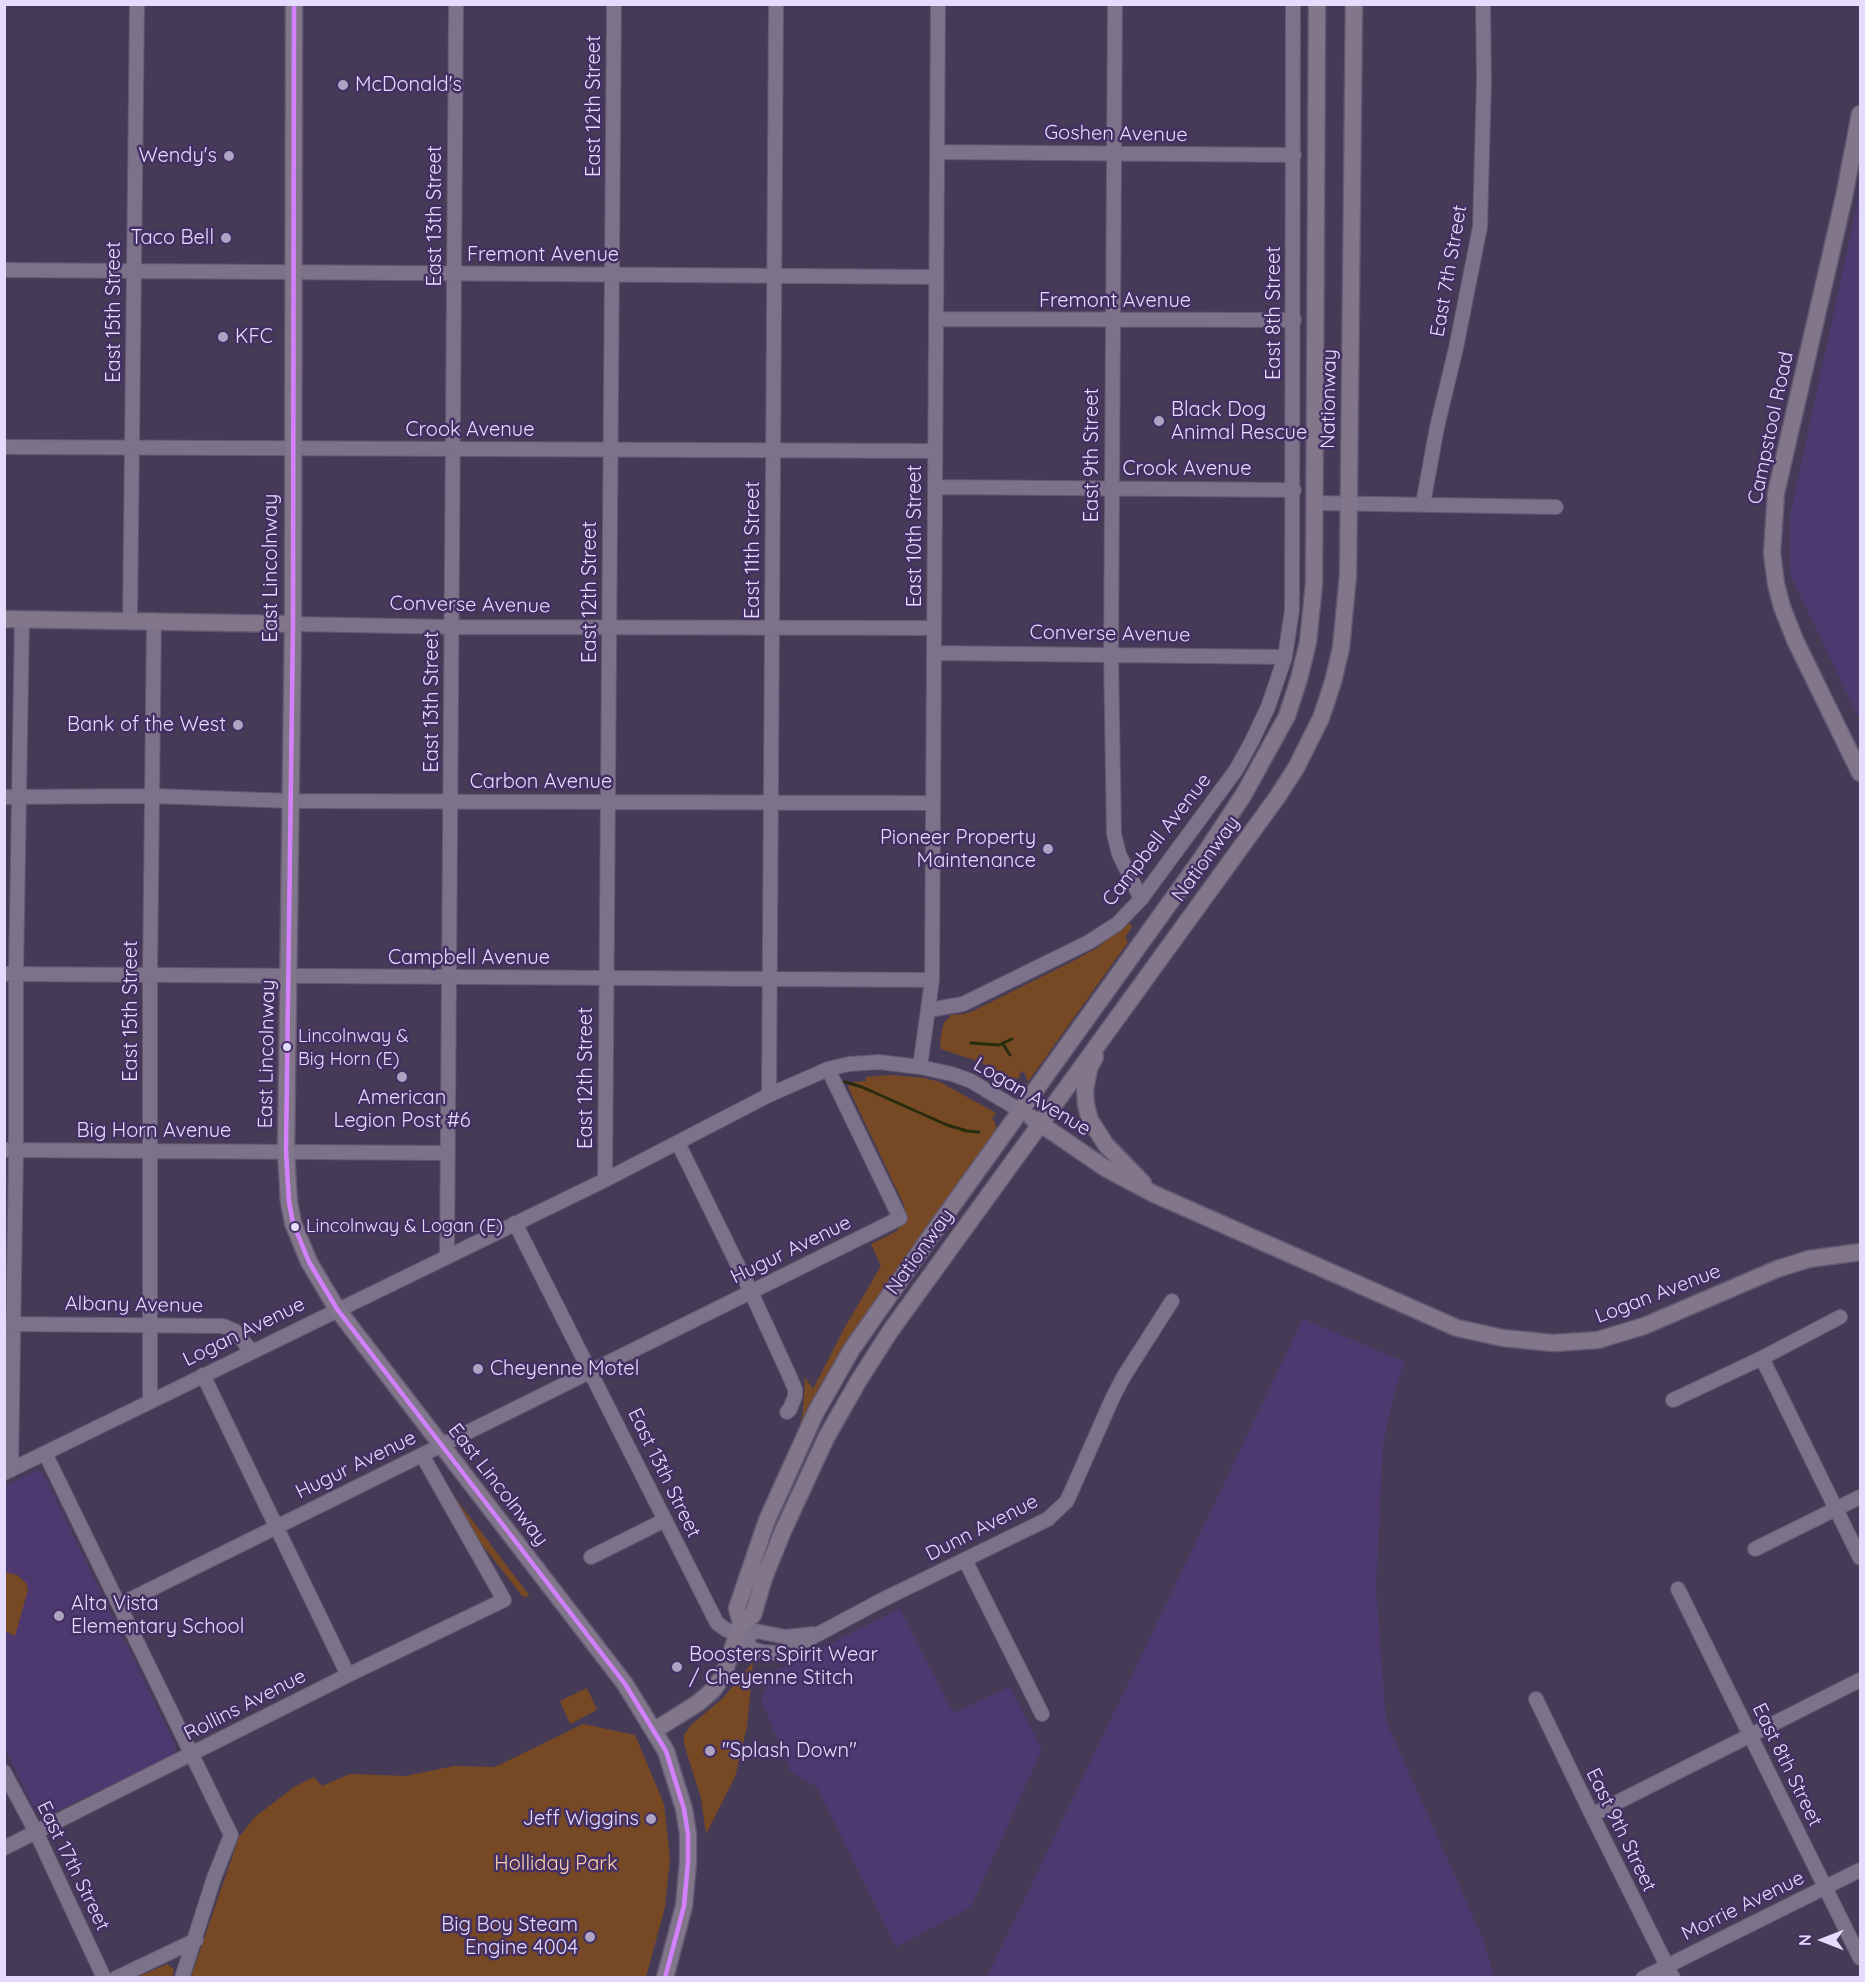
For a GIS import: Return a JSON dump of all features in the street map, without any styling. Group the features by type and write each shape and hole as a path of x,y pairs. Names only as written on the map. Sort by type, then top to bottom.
{"main road":[{"name":"East Lincolnway","path":"294,4 292,801 286,1151 288,1193 293,1223 309,1262 337,1309 625,1684 666,1751 678,1785 688,1834 684,1906 665,1977"},
{"name":"Nationway","path":"741,1632 737,1608 761,1537 789,1468 825,1395 866,1328 1202,858 1244,794 1279,731 1299,679 1308,642 1314,584 1317,4"},
{"name":"Nationway","path":"655,1731 698,1703 713,1690 726,1668 741,1632 753,1615 772,1557 797,1500 827,1436 850,1395 913,1298 1278,796 1296,768 1321,718 1334,682 1341,648 1348,575 1354,4"},
{"name":"Campstool Road","path":"1860,114 1844,198 1776,493 1772,553 1782,608 1795,640 1860,773"},
{"name":"Converse Avenue","path":"4,619 293,624"},
{"path":"1113,1022 1089,1069 1085,1090 1088,1112 1097,1133 1106,1145 1154,1194"},
{"name":"Logan Avenue","path":"1021,1111 1105,1168 1154,1194 1301,1261 1457,1328 1503,1338 1553,1343 1598,1340 1644,1326 1777,1269 1809,1259 1860,1252"}],"street":[{"name":"East 15th Street","path":"130,620 137,4"},
{"name":"East 13th Street","path":"447,1256 456,4"},
{"name":"East 12th Street","path":"605,1179 615,4"},
{"name":"East 11th Street","path":"769,1095 776,4"},
{"name":"East 10th Street","path":"920,1066 932,980 938,4"},
{"name":"East 9th Street","path":"1114,4 1111,654 1114,834 1119,854 1141,899"},
{"name":"East 8th Street","path":"1285,657 1292,610 1294,490 1293,4"},
{"name":"East 7th Street","path":"1423,504 1437,427 1456,348 1480,227 1484,80 1483,4"},
{"name":"Goshen Avenue","path":"937,152 1294,155"},
{"name":"Fremont Avenue","path":"4,270 936,277"},
{"name":"Fremont Avenue","path":"936,320 1294,320"},
{"name":"Crook Avenue","path":"4,447 935,451"},
{"name":"Crook Avenue","path":"935,487 1294,490"},
{"path":"1316,503 1556,507"},
{"path":"8,1471 10,974 19,797 22,619"},
{"name":"East 15th Street","path":"150,1402 150,975 154,620"},
{"name":"Converse Avenue","path":"293,624 452,627 934,628"},
{"name":"Converse Avenue","path":"934,653 1285,657"},
{"name":"Campbell Avenue","path":"928,1010 963,1004 1089,942 1117,924 1141,899 1236,770 1268,707 1285,657"},
{"name":"Carbon Avenue","path":"4,797 153,796 292,801 933,803"},
{"name":"Campbell Avenue","path":"10,974 932,980"},
{"name":"Logan Avenue","path":"8,1471 678,1143 769,1095 828,1069 849,1064 879,1062 920,1066 971,1081 1021,1111"},
{"name":"Hugur Avenue","path":"119,1605 900,1218 828,1069"},
{"path":"678,1143 751,1292 795,1389 795,1396 787,1412"},
{"name":"Big Horn Avenue","path":"10,1150 448,1153"},
{"name":"East 13th Street","path":"516,1223 714,1617 725,1629 741,1632"},
{"name":"Dunn Avenue","path":"741,1632 756,1631 786,1637 820,1633 1043,1523 1067,1501 1124,1376 1172,1301"},
{"path":"1673,1400 1762,1358 1840,1317"},
{"name":"Albany Avenue","path":"9,1324 224,1326 235,1331 252,1352"},
{"path":"1762,1358 1860,1558"},
{"path":"203,1375 348,1675"},
{"path":"45,1453 231,1835 214,1878 196,1940 182,1977"},
{"name":"Rollins Avenue","path":"4,1848 348,1675 504,1600 422,1455"},
{"path":"1755,1550 1860,1497"},
{"path":"591,1557 665,1520"},
{"path":"965,1560 1042,1714"},
{"name":"East 8th Street","path":"1678,1589 1860,1958"},
{"path":"1592,1815 1860,1680"},
{"name":"East 9th Street","path":"1536,1699 1670,1972"},
{"name":"East 17th Street","path":"4,1772 36,1832 105,1977"},
{"name":"Morrie Avenue","path":"1643,1977 1670,1972 1860,1870"},
{"path":"116,1977 196,1940"}],"shaded area":[{"path":"1860,191 1860,721 1790,574 1790,516"},
{"path":"1303,1319 1405,1362 1395,1389 1383,1445 1376,1588 1386,1721 1483,1939 1494,1977 987,1977"},
{"name":"Alta Vista Elementary School","path":"35,1471 44,1476 176,1746 173,1754 47,1816 36,1812 5,1748 5,1486"},
{"path":"900,1609 953,1713 1010,1687 1042,1749 971,1907 896,1947 817,1787 791,1772 761,1699 772,1673"}],"green space":[{"path":"1128,921 1132,927 1125,937 1128,942 1028,1082 1024,1071 1020,1073 1019,1078 1014,1079 980,1062 941,1049 940,1041 944,1022 950,1015 971,1012 1075,960 1097,948"},
{"path":"891,1075 940,1082 996,1113 992,1119 1000,1130 837,1360 802,1426 800,1424 805,1377 813,1389 845,1327 881,1266 871,1244 897,1231 905,1217 904,1205 848,1087 853,1082 866,1081 866,1077"},
{"path":"450,1491 529,1596 523,1597 469,1528"},
{"path":"4,1572 17,1575 26,1583 28,1590 15,1636 5,1631"},
{"path":"753,1662 747,1727 735,1777 706,1834 701,1798 684,1744 684,1735 691,1725 723,1698"},
{"path":"587,1688 597,1710 570,1724 560,1701"},
{"name":"Holliday Park","path":"583,1724 635,1735 664,1804 670,1858 665,1907 646,1977 191,1977 239,1837 255,1817 294,1787 314,1777 322,1786 350,1774 406,1776 454,1766 495,1767"},
{"path":"167,1964 174,1969 172,1977 138,1977"}],"waterway":[{"path":"971,1043 999,1045 1012,1039"},
{"path":"1003,1044 1010,1055"},
{"path":"840,1083 846,1082 862,1087 947,1125 979,1132"}],"transit line":[{"path":"294,4 293,624 286,1151 289,1202 293,1223 309,1262 337,1309 625,1684 666,1751 684,1809 688,1834 688,1862 684,1906 665,1978"}],"place":[{"name":"McDonald's","path":"343,85"},
{"name":"Wendy's","path":"229,156"},
{"name":"Taco Bell","path":"226,238"},
{"name":"KFC","path":"223,337"},
{"name":"Black Dog Animal Rescue","path":"1159,421"},
{"name":"Bank of the West","path":"238,725"},
{"name":"Pioneer Property Maintenance","path":"1048,849"},
{"name":"Lincolnway & Big Horn (E)","path":"287,1047"},
{"name":"American Legion Post #6","path":"402,1077"},
{"name":"Lincolnway & Logan (E)","path":"295,1227"},
{"name":"Cheyenne Motel","path":"478,1369"},
{"name":"Alta Vista Elementary School","path":"59,1616"},
{"name":"Boosters Spirit Wear / Cheyenne Stitch","path":"677,1667"},
{"name":"\"Splash Down\"","path":"710,1751"},
{"name":"Jeff Wiggins","path":"651,1819"},
{"name":"Big Boy Steam Engine 4004","path":"590,1937"}]}
